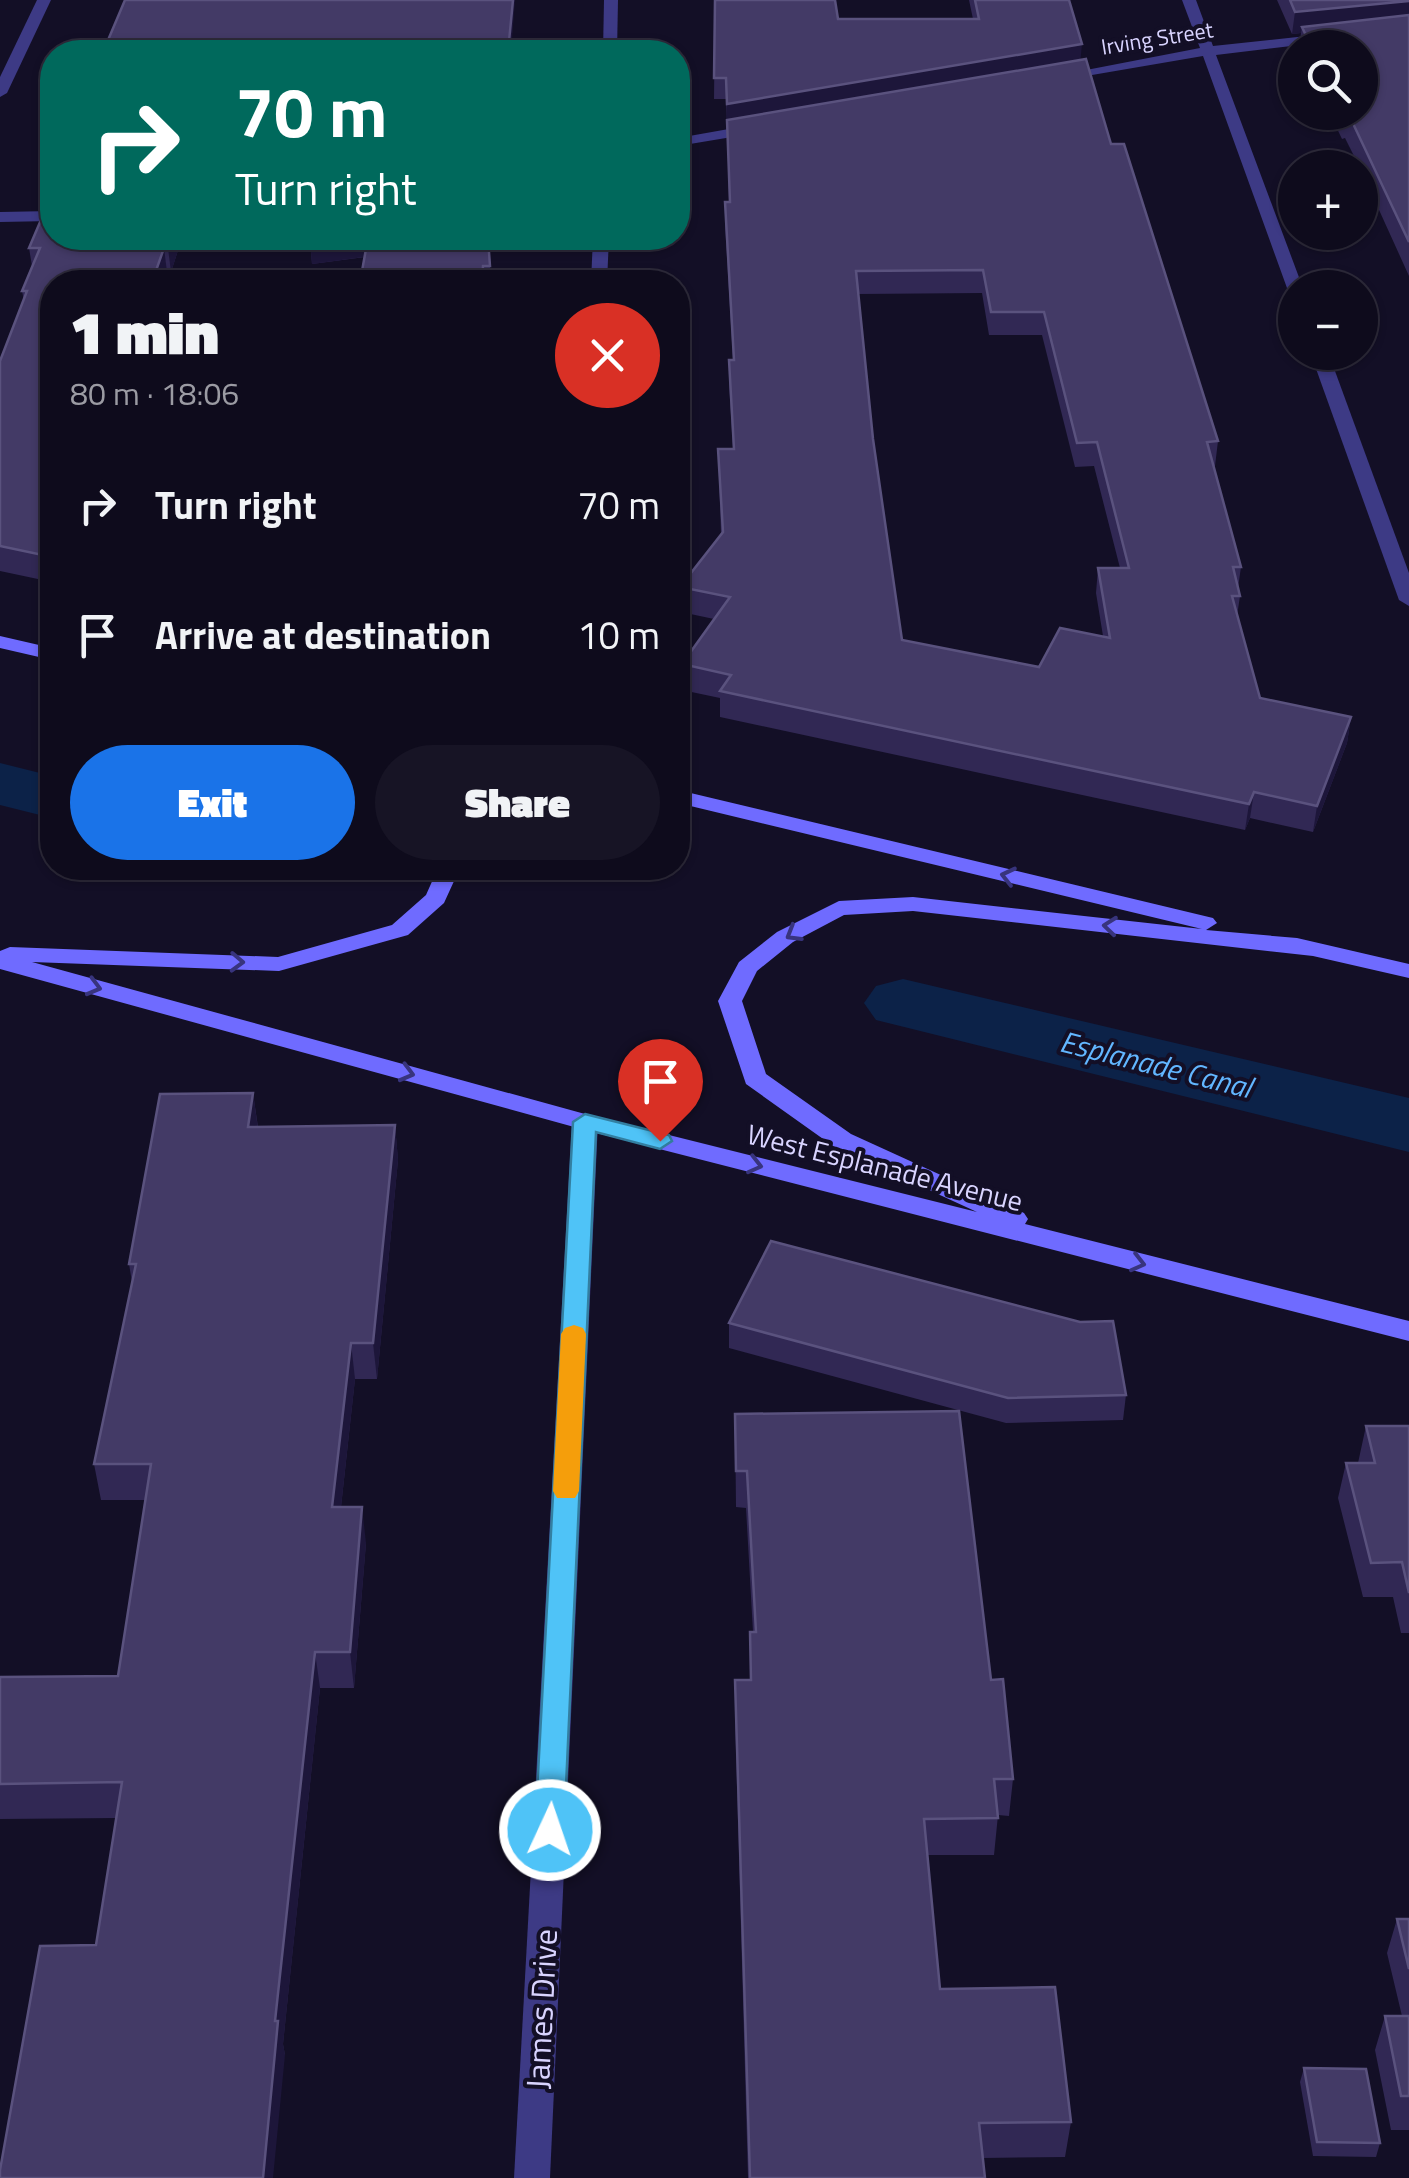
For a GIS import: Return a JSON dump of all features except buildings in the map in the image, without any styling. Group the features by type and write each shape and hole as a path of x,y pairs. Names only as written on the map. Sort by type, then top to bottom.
{"main road":[{"path":"0,642 40,651"},
{"path":"690,799 1409,971"},
{"path":"0,957 280,964 400,930 436,898 443,880"},
{"path":"1076,1247 842,1140 755,1078 730,1001 747,967 786,937 838,908 913,904 1311,949"},
{"name":"West Esplanade Avenue","path":"0,957 585,1122 1409,1330"}],"street":[{"path":"0,93 44,0"},
{"path":"610,40 612,0"},
{"path":"1189,0 1288,270"},
{"name":"Irving Street","path":"1032,82 1278,44"},
{"path":"690,140 776,125"},
{"path":"0,216 40,216"},
{"path":"1326,370 1409,600"},
{"name":"James Drive","path":"532,2178 585,1122"}],"waterway":[{"name":"Esplanade Canal","path":"0,784 40,794"},
{"name":"Esplanade Canal","path":"903,1003 1409,1125"}],"slow traffic":[{"path":"566,1491 574,1334"}],"route":[{"path":"550,1830 585,1122 660,1141"}]}
